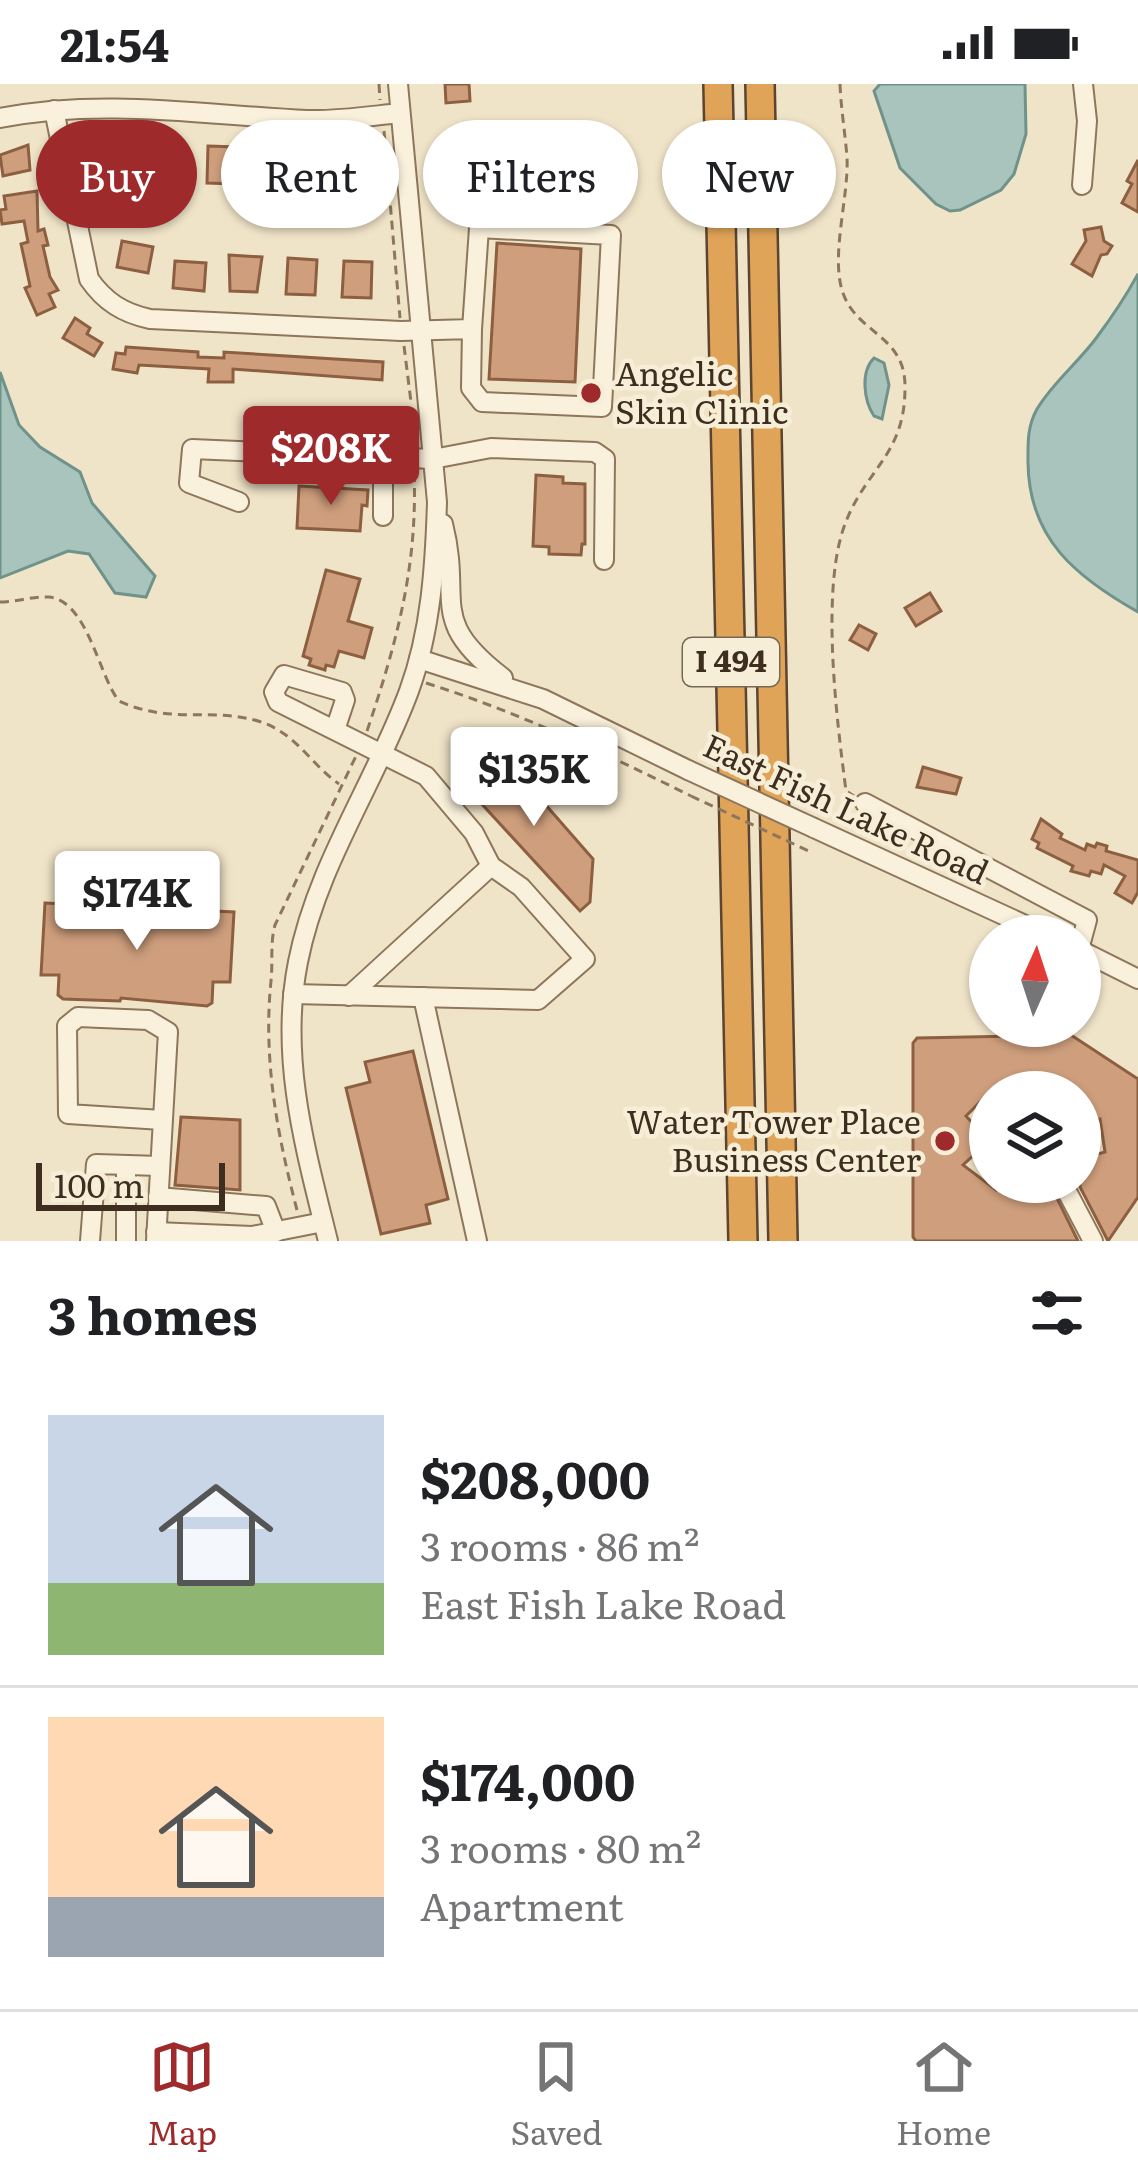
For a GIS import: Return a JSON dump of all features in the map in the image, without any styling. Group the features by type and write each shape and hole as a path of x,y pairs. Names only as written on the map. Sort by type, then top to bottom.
{"highway":[{"name":"I 494","path":"718,84 743,1241"},
{"name":"I 494","path":"760,84 783,1241"}],"street":[{"path":"162,1120 68,1114 67,1026 78,1017 148,1020 168,1032 156,1237 325,1231 294,1093 293,994 320,887 416,669 434,577 437,502 398,84"},
{"path":"1082,185 1087,121 1083,84"},
{"path":"0,118 55,110 162,109 310,120 400,113"},
{"path":"55,110 82,261 99,294 131,315 421,331 472,329"},
{"path":"479,228 610,235 602,407 482,402 471,388 472,329 479,228"},
{"path":"239,502 190,484 192,449 433,459 491,448 595,452 605,459 604,560"},
{"path":"383,458 383,516"},
{"path":"437,502 451,557 449,604 454,623 467,650 514,687"},
{"name":"East Fish Lake Road","path":"416,669 514,687 1003,915"},
{"path":"293,994 538,1000 585,959 521,887 491,866 475,833 426,776 336,728"},
{"path":"866,802 1078,915"},
{"path":"349,996 491,866"},
{"path":"1101,960 1138,980"},
{"path":"423,998 478,1241"},
{"path":"90,1241 96,1164 160,1166"},
{"path":"125,1165 126,1241"},
{"path":"158,1197 266,1206 277,1232"},
{"path":"1073,1203 1093,1241"}],"path":[{"path":"379,84 380,102"},
{"path":"841,84 847,155 840,287 854,314 894,348 905,386 899,434 846,520 833,604 837,717 846,791 866,802"},
{"path":"0,602 50,597 65,604 89,637 119,701 164,716 260,722 307,749 340,785"},
{"path":"384,670 416,669 813,853"}],"water":[{"path":"880,84 1025,84 1026,134 1014,174 1001,190 960,210 936,204 900,168 874,91"},
{"path":"1138,274 1138,612 1095,585 1060,553 1037,513 1028,456 1037,409 1097,337"},
{"path":"874,358 884,363 889,385 882,419 874,416 866,395 865,379"},
{"path":"0,372 19,425 40,447 80,472 92,503 155,576 146,597 115,593 89,554 68,551 0,578"}],"building":[{"path":"445,84 469,84 470,101 446,103"},
{"path":"28,145 30,170 3,176 0,155"},
{"path":"208,146 221,146 221,183 207,183"},
{"path":"1138,160 1138,212 1122,203"},
{"path":"36,191 36,228 44,229 50,277 58,290 49,294 55,307 37,315 25,288 30,286 21,244 28,242 24,221 2,224 4,196"},
{"path":"1101,227 1104,241 1112,246 1101,255 1092,276 1072,264 1086,241 1084,230"},
{"path":"122,241 153,247 148,273 117,267"},
{"path":"497,243 581,249 575,382 489,379"},
{"path":"229,255 262,257 257,292 230,291"},
{"path":"288,258 317,260 315,295 286,294"},
{"path":"175,261 206,263 204,291 173,288"},
{"path":"344,261 372,262 371,298 342,297"},
{"path":"75,318 102,343 94,356 63,338"},
{"path":"126,347 198,352 198,357 224,358 224,352 383,362 382,380 233,369 233,382 208,382 209,369 139,365 137,373 113,369 116,353 125,354"},
{"path":"536,475 585,484 581,555 549,554 549,547 533,546"},
{"path":"299,486 368,490 360,531 297,528"},
{"path":"326,570 360,579 348,621 372,628 364,658 339,651 334,667 326,665 325,670 309,665 311,659 303,656"},
{"path":"930,593 941,611 916,626 905,608"},
{"path":"859,625 876,634 868,650 850,640"},
{"path":"467,767 516,771 593,859 590,902 580,911 457,777"},
{"path":"923,767 961,778 956,794 917,787"},
{"path":"1041,819 1062,834 1060,838 1085,850 1087,844 1095,847 1097,843 1107,846 1106,851 1138,860 1138,892 1132,903 1115,893 1125,876 1104,865 1101,874 1071,871 1073,866 1037,848 1039,843 1032,839"},
{"path":"45,903 234,912 230,982 213,982 212,1003 207,1006 121,998 63,999 58,995 59,975 41,975"},
{"name":"Water Tower Place Business Center","path":"969,1037 969,1047 1089,1047 1138,1079 1138,1197 1108,1241 1088,1203 1101,1203 1101,1153 1105,1152 1101,1071 969,1071 969,1159 963,1165 969,1170 969,1203 1059,1203 1078,1241 916,1241 913,1043 917,1038"},
{"path":"413,1051 448,1199 426,1205 430,1223 381,1234 346,1088 370,1082 365,1062"},
{"path":"181,1117 240,1120 240,1190 175,1185"}],"place":[{"name":"Angelic Skin Clinic","path":"591,393"},
{"name":"Water Tower Place Business Center","path":"945,1141"}]}
